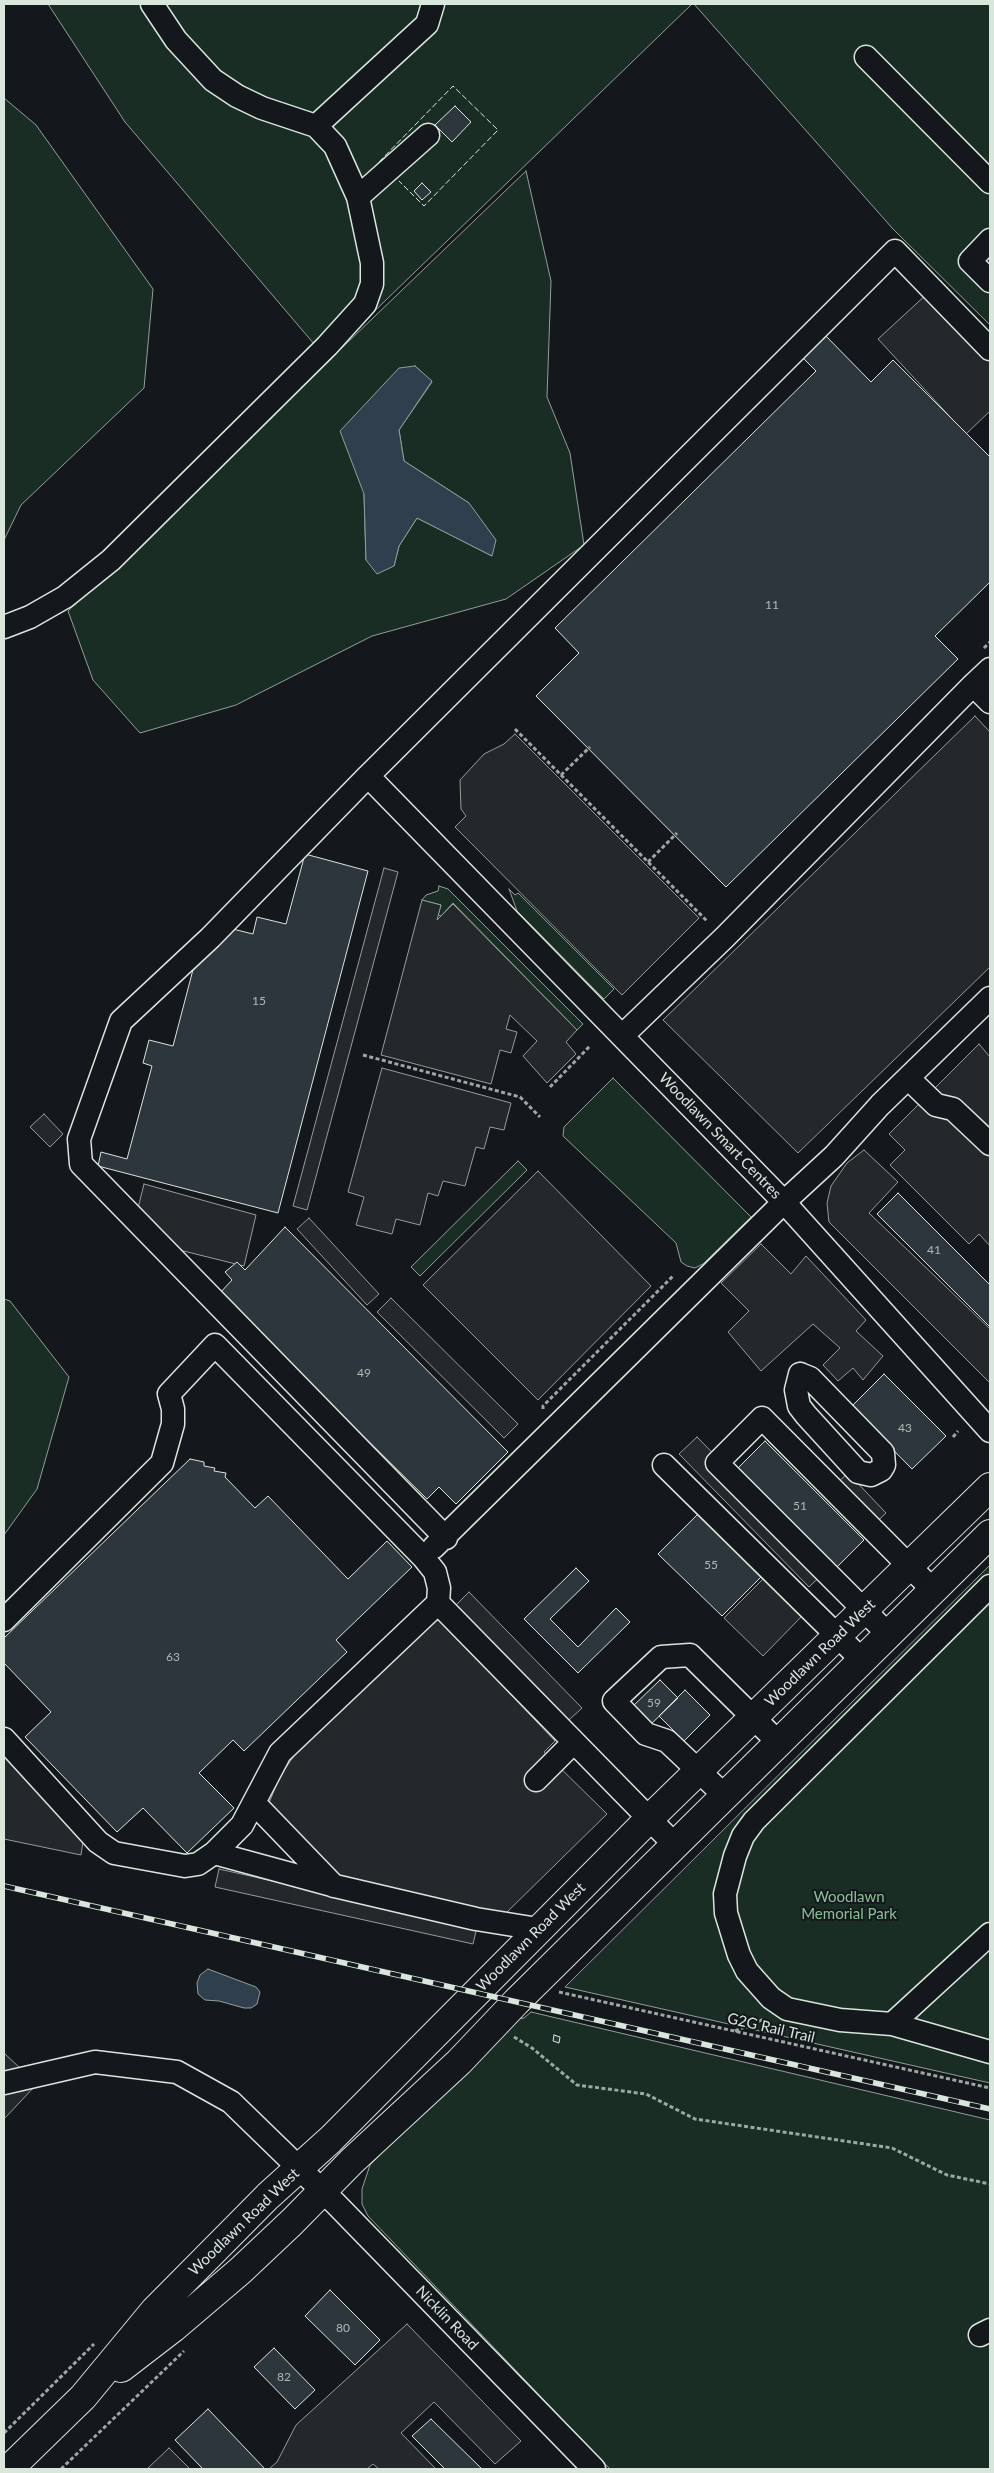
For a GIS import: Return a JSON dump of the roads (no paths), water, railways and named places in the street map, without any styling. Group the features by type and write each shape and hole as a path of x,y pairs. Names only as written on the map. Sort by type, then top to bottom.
{"main road":[{"name":"Woodlawn Road West","path":"9,2469 82,2398 155,2310 370,2100 538,1928 990,1487"},
{"name":"Woodlawn Road West","path":"82,2398 173,2328 240,2271 459,2062 516,2002 724,1795 990,1534"}],"street":[{"path":"4,627 30,617 65,597 111,560 327,346 365,304 372,284 372,263 358,197 335,146 316,126 262,108 237,96 213,80 176,40 152,4"},
{"path":"316,126 427,24 433,4"},
{"path":"866,57 990,182"},
{"path":"358,197 428,135"},
{"path":"990,240 970,261 990,281"},
{"path":"446,1538 81,1164 79,1139 121,1021 210,938 368,776 895,251 990,349"},
{"path":"622,1036 712,950 990,670"},
{"path":"973,685 990,702"},
{"name":"Woodlawn Smart Centres","path":"368,776 784,1202 834,1156 908,1078 990,998"},
{"path":"908,1078 936,1105 953,1109 990,1144"},
{"path":"423,1557 446,1538 784,1202 990,1431"},
{"path":"4,1620 162,1463 173,1424 173,1409 169,1394 215,1345 423,1557 438,1579 438,1603 675,1845"},
{"path":"888,1634 716,1463 762,1418 933,1590"},
{"path":"664,1465 862,1660"},
{"path":"990,1586 766,1807 743,1836 735,1856 725,1894 726,1913 739,1955 748,1971 771,1998 787,2009 840,2020 892,2024 990,2052"},
{"path":"4,1739 92,1836 114,1853 184,1866 198,1864 214,1853 242,1825 255,1804 280,1753 438,1603"},
{"path":"724,1795 667,1741 646,1734 614,1701 661,1657 690,1655 779,1743"},
{"path":"536,1780 574,1742"},
{"path":"255,1804 335,1886"},
{"path":"214,1853 335,1886 464,1916 538,1928"},
{"path":"892,2024 990,1934"},
{"name":"Nicklin Road","path":"4,2081 96,2062 177,2072 231,2102 298,2169 323,2191 594,2469"}],"water":[{"path":"415,366 432,381 399,430 404,461 469,503 496,540 492,556 417,518 399,546 394,566 377,574 366,560 364,494 340,431 399,368"},
{"path":"208,1969 256,1987 260,1992 257,2004 251,2008 244,2008 219,2001 205,2000 198,1994 197,1983 200,1975"}],"railway":[{"path":"4,1886 990,2109"}],"park label":[{"name":"Woodlawn Memorial Park","path":"849,1906"}]}
